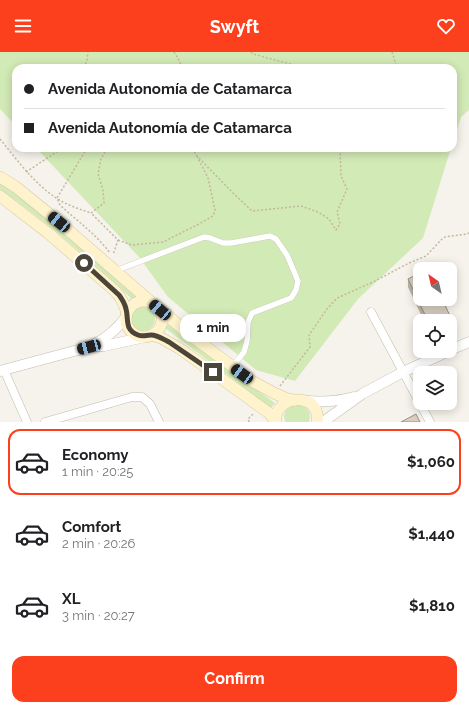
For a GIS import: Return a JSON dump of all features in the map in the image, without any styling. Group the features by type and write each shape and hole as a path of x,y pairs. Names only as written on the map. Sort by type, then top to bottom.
{"main road":[{"path":"0,176 59,222 185,331 232,367 252,381 274,393 285,398 306,401 312,405 317,414 317,422"},
{"path":"0,196 48,233 114,290 123,301 128,325 134,334 161,338 179,348 269,413 276,421"},
{"path":"127,315 130,308 134,304 145,301 151,302"},
{"path":"148,336 156,332 160,327 162,321 160,310"},
{"path":"276,421 277,412 281,406 294,400"}],"street":[{"path":"115,271 204,237 223,243 270,236 276,239 288,256 298,281 296,290 291,298 252,313 248,322 247,341 244,352 232,367"},
{"path":"371,312 430,422"},
{"path":"89,347 109,335 119,326 127,315"},
{"path":"27,422 2,371 89,347 104,346 148,336"},
{"path":"457,347 469,342"},
{"path":"323,422 362,394 403,372 434,358"},
{"path":"306,401 330,402 343,400 362,394"},
{"path":"45,422 132,397 142,397 150,404 159,422"}],"path":[{"path":"86,64 88,52"},
{"path":"174,52 180,64"},
{"path":"251,52 253,54 290,64"},
{"path":"392,52 396,64"},
{"path":"0,139 26,172 57,198 74,207 91,213 118,240 132,245 163,242 213,216 215,210 208,178 195,152"},
{"path":"26,172 56,152"},
{"path":"57,198 85,152"},
{"path":"91,213 104,203 103,190 98,174 100,159 104,152"},
{"path":"196,155 252,211 301,206 318,212 329,219 336,230 340,224 337,212 347,189 341,176 340,152"},
{"path":"57,198 60,205 95,235 104,244 112,256 118,240"},
{"path":"274,393 310,347 309,335 327,309 337,298 426,256 445,237 467,234 469,232"},
{"path":"249,422 248,419 260,407"}],"green space":[{"path":"0,52 469,52 469,110 461,117 457,130 457,64 12,64 12,122 0,109"},
{"path":"40,152 450,152 423,238 358,299 295,381 256,370 168,297 139,257"},
{"path":"0,183 52,223 137,298 133,300 52,228 0,189"},
{"path":"143,307 152,310 155,319 152,328 143,331 134,328 131,319 134,310"},
{"path":"169,324 223,366 275,403 271,408 165,328"},
{"path":"296,404 303,406 308,410 310,415 309,422 285,422 284,415 286,410"}],"building":[{"path":"413,276 413,290 408,279"},
{"path":"421,306 445,306 449,314 425,314"},
{"path":"416,414 420,422 401,422"}],"route":[{"path":"84,263 119,295 126,308 126,319 128,325 134,334 140,336 151,335 161,338 179,348 213,372"}]}
